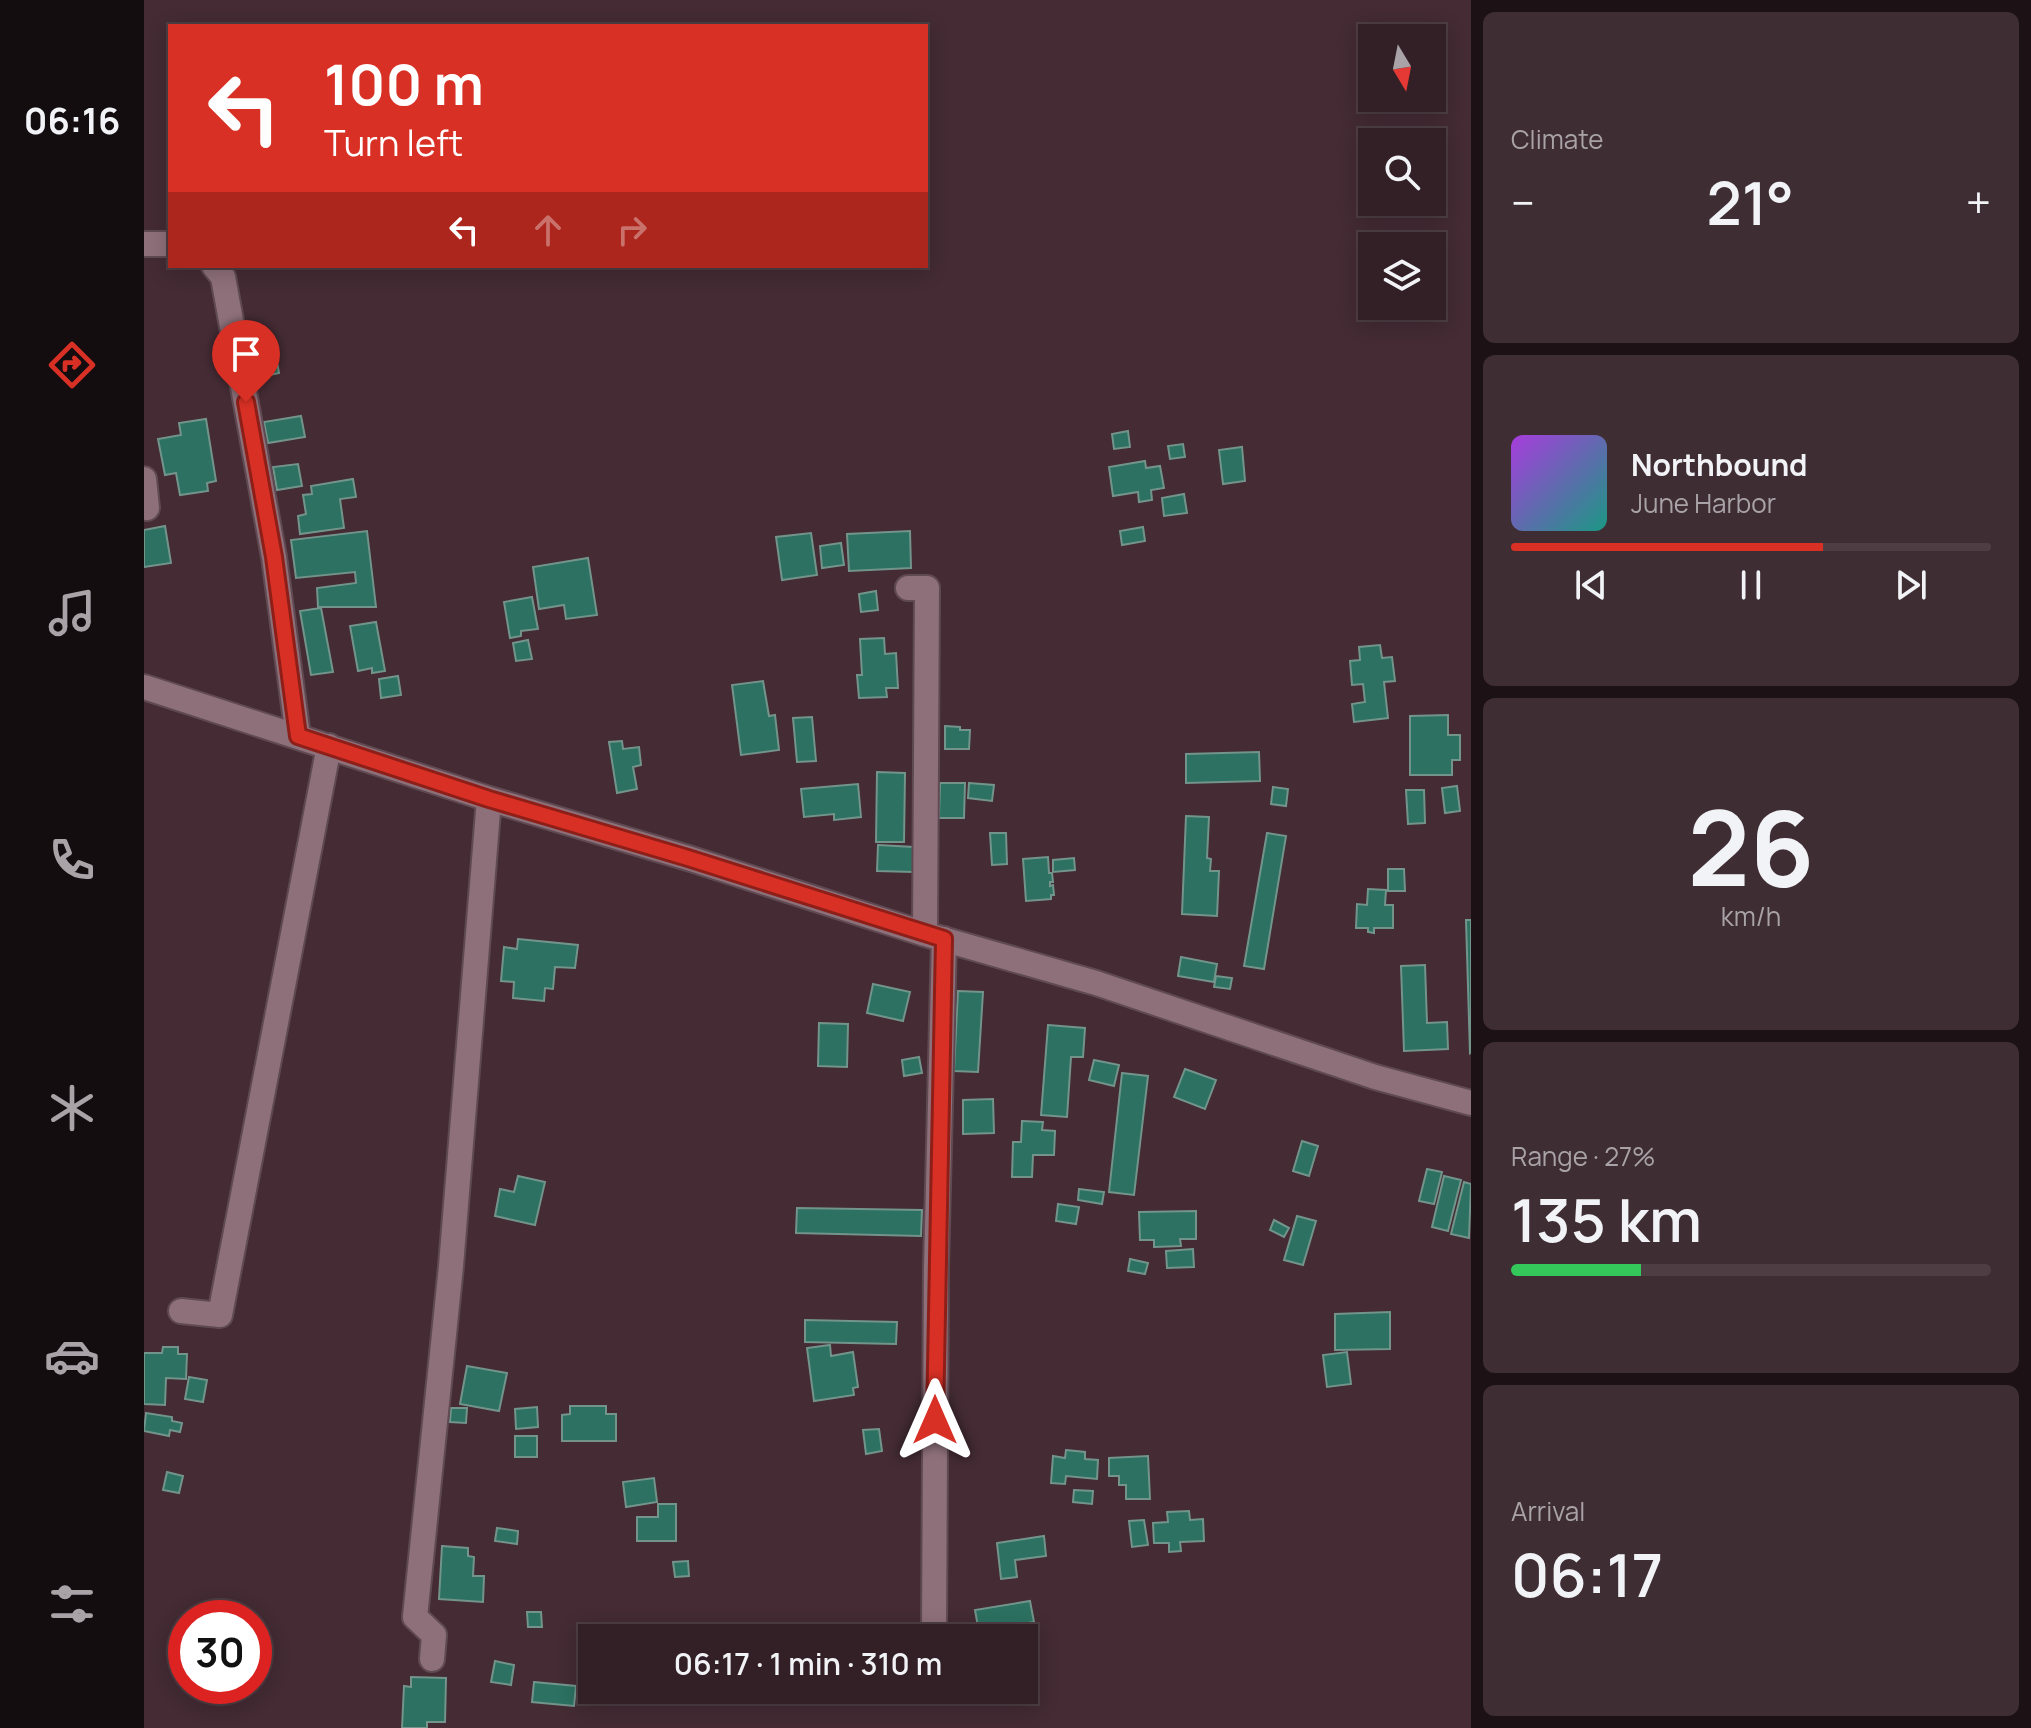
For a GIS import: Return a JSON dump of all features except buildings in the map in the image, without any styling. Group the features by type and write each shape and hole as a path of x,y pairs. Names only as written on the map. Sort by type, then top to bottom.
{"street":[{"path":"144,244 168,244"},
{"path":"216,268 223,277 274,557 298,736"},
{"path":"144,479 147,508"},
{"path":"908,588 927,588 934,936 934,1624"},
{"path":"144,687 489,799 1096,983 1375,1077 1471,1103"},
{"path":"181,1311 220,1315 329,746"},
{"path":"432,1659 434,1635 415,1617 451,1266 489,799"}],"route":[{"path":"246,402 274,557 298,736 489,799 944,939 935,1420"}]}
